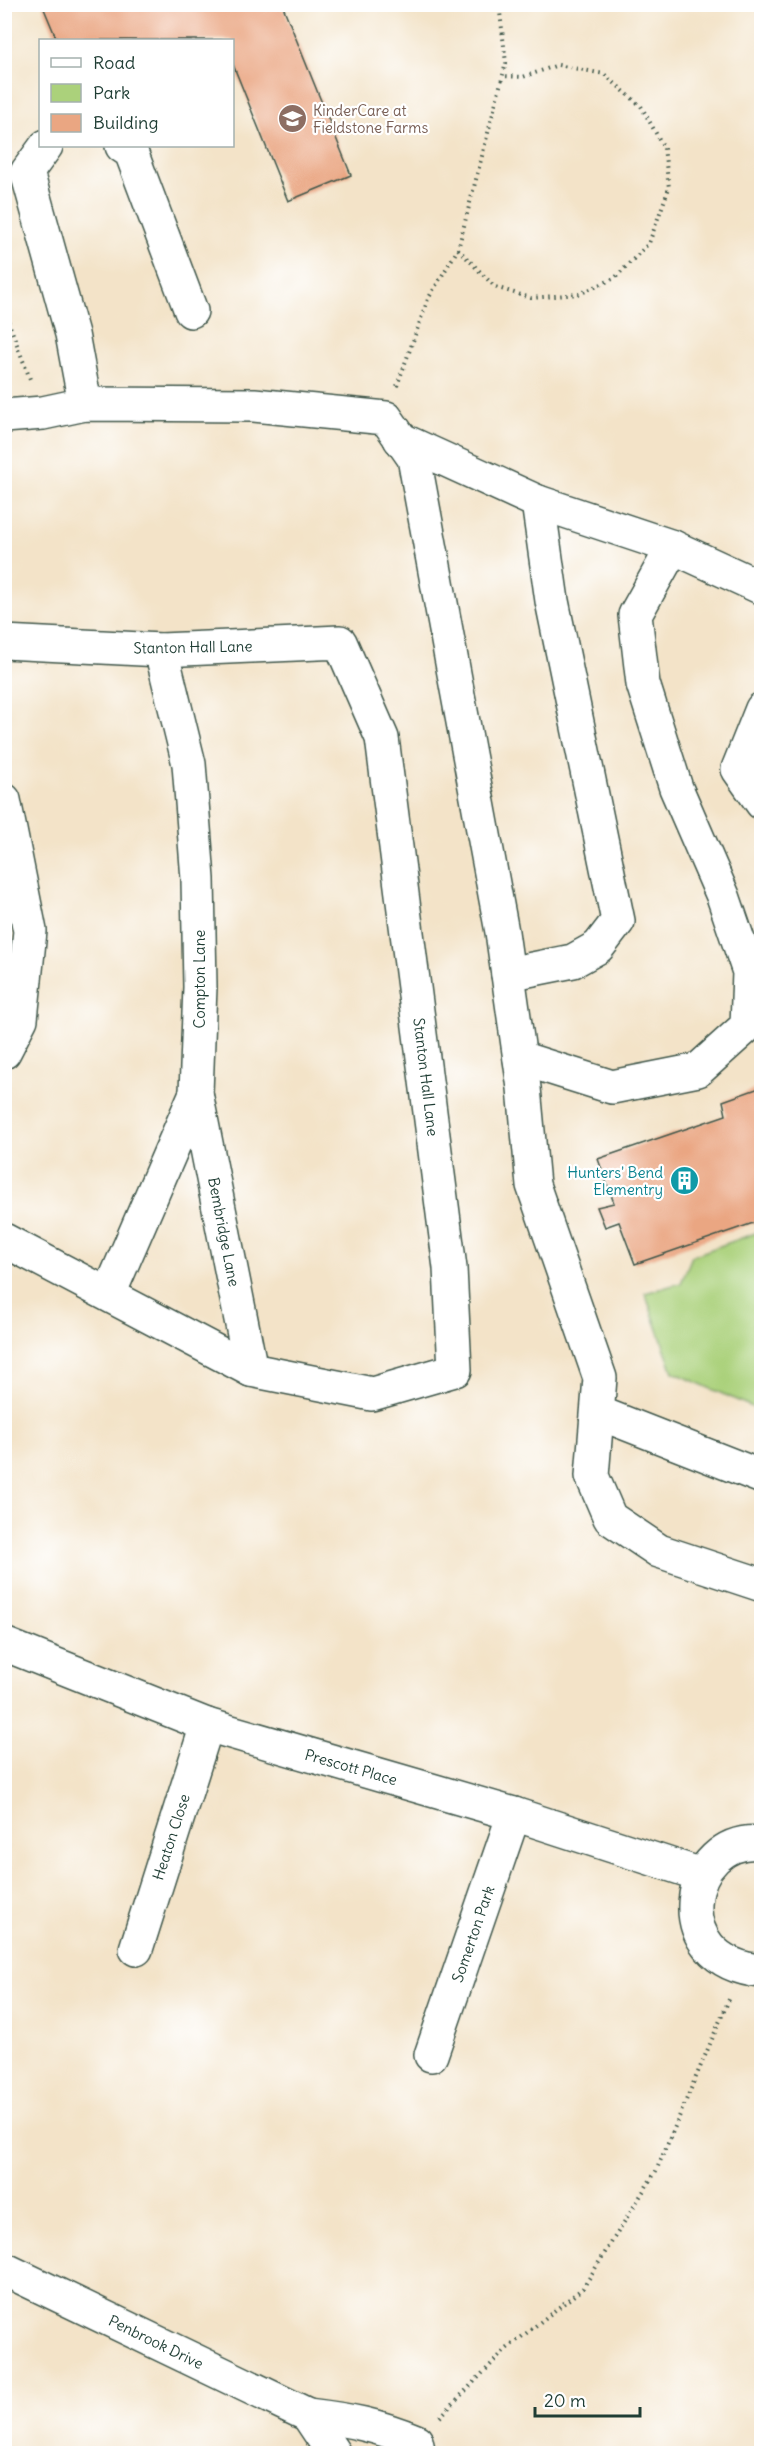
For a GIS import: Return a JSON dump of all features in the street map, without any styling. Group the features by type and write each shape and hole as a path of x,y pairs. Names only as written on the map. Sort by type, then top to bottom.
{"street":[{"path":"45,147 27,172 72,334 85,404"},
{"path":"124,147 131,152 190,311"},
{"path":"4,416 43,413 85,404 254,405 400,438 538,502 673,548 762,588"},
{"path":"400,438 508,974 520,1058 533,1185 600,1377 591,1476 610,1518 659,1551 762,1586"},
{"path":"508,974 573,961 598,947 618,921 552,601 538,502"},
{"path":"520,1058 612,1087 698,1070 747,1026 749,972 723,896 676,788 643,684 635,615 673,548"},
{"name":"Stanton Hall Lane","path":"4,642 160,650 340,642 382,738 450,1268 455,1370 372,1394 251,1370 4,1240"},
{"name":"Compton Lane","path":"109,1294 196,1093 200,987 198,879 189,764 160,650"},
{"path":"762,709 738,769 762,803"},
{"path":"4,800 30,931 21,1019 4,1052"},
{"name":"Bembridge Lane","path":"196,1093 251,1370"},
{"path":"598,1413 762,1477"},
{"name":"Prescott Place","path":"4,1644 207,1725 514,1814 702,1875"},
{"name":"Heaton Close","path":"136,1949 207,1725"},
{"name":"Somerton Park","path":"431,2055 514,1814"},
{"path":"752,1970 724,1961 709,1949 699,1932 695,1904 702,1875 716,1858 735,1847 762,1843"},
{"name":"Penbrook Drive","path":"4,2269 308,2415 362,2422 418,2447"},
{"path":"308,2415 334,2454"}],"path":[{"path":"400,438 428,299 458,249 506,63 499,4"},
{"path":"458,249 495,287 531,298 579,294 615,278 649,243 669,188 664,148 641,106 604,74 558,64 523,77 502,76"},
{"path":"4,310 43,413"},
{"path":"418,2447 504,2351 583,2288 656,2170 752,1970"}],"green space":[{"path":"762,1231 761,1411 673,1372 645,1293 681,1283 692,1256"}],"building":[{"name":"KinderCare at Fieldstone Farms","path":"42,4 282,4 351,175 288,201 234,67 234,39 57,39"},
{"name":"Hunters' Bend Elementry","path":"762,1087 762,1220 635,1264 619,1222 605,1227 597,1207 614,1203 598,1159 726,1115 723,1101"}],"place":[{"name":"KinderCare at Fieldstone Farms","path":"292,119"},
{"name":"Hunters' Bend Elementry","path":"684,1181"}]}
